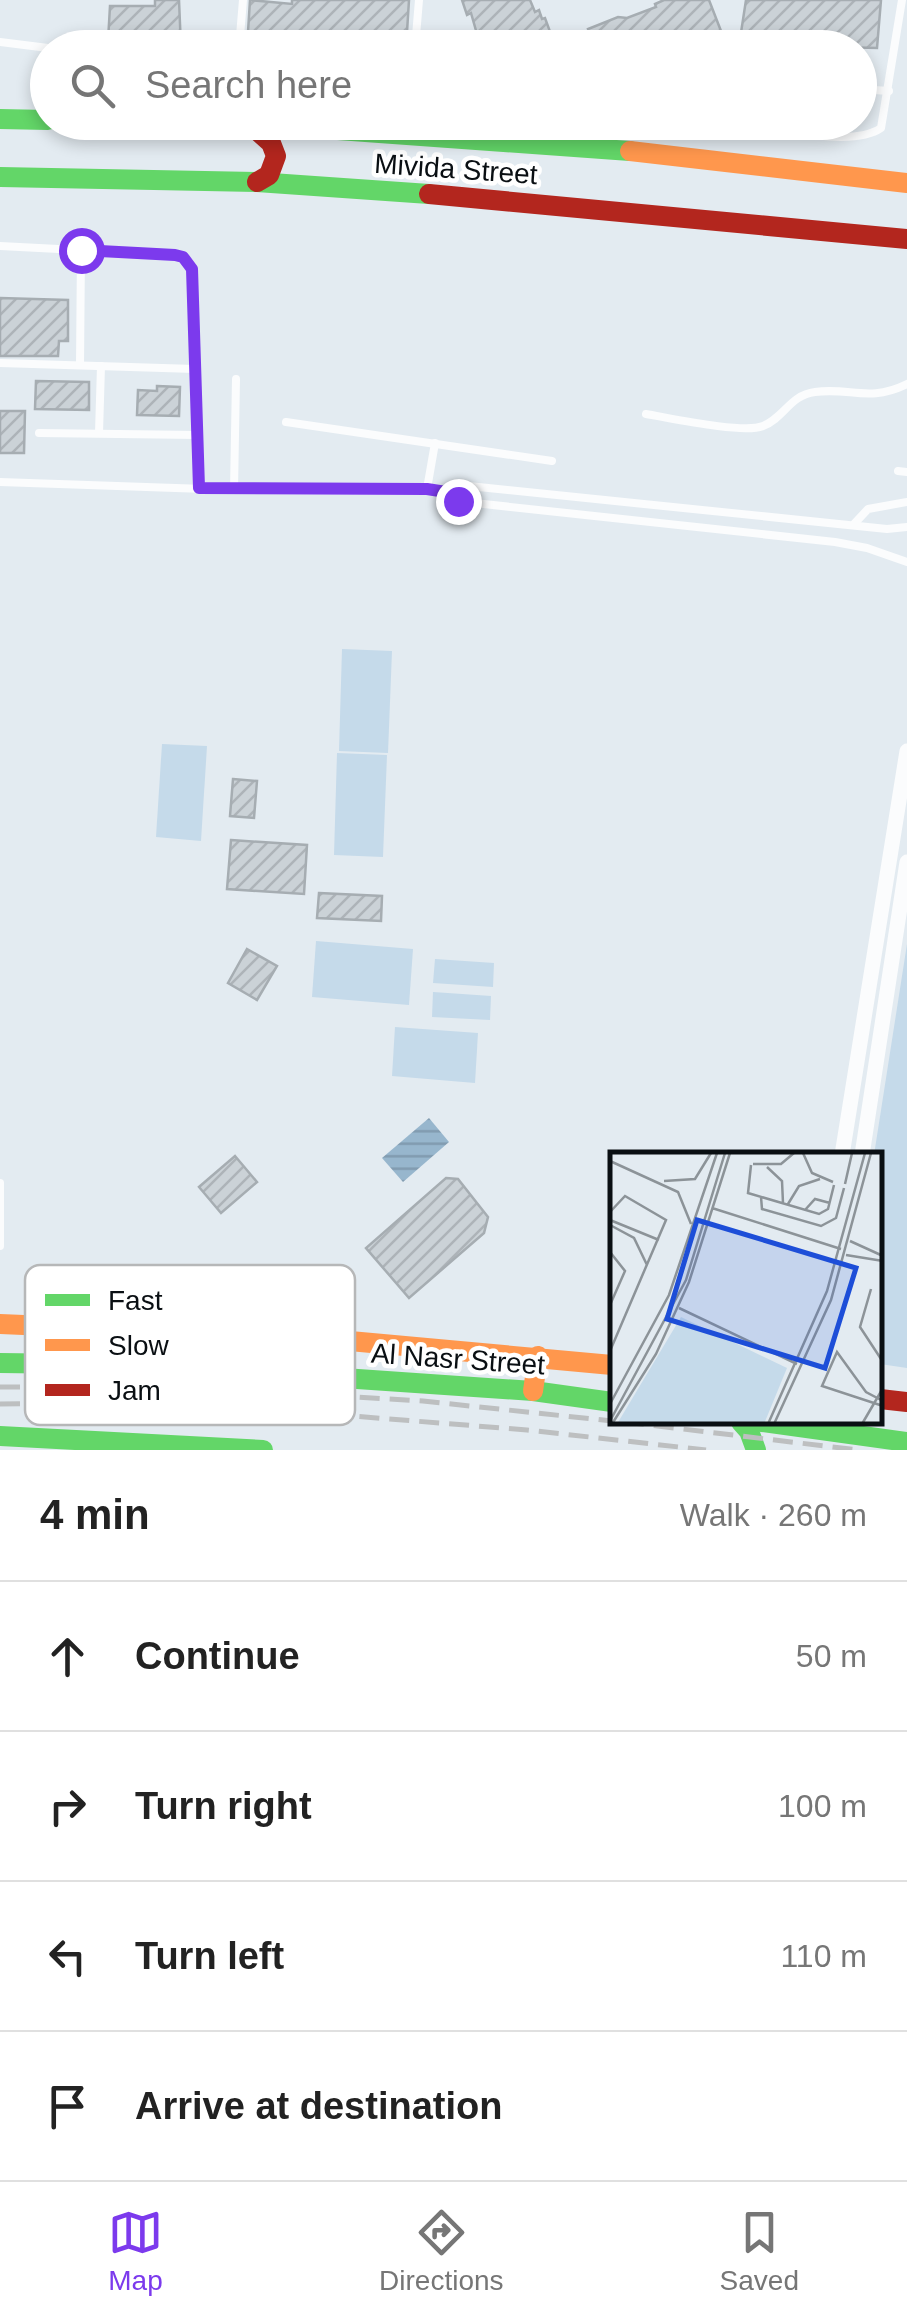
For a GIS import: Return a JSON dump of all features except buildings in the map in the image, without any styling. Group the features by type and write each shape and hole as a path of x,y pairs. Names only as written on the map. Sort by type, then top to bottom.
{"street":[{"path":"0,118 30,119"},
{"path":"257,182 269,175 276,156 268,140"},
{"name":"Mivida Street","path":"464,140 661,153 907,183"},
{"name":"Mivida Street","path":"0,177 257,182 510,200 907,238"},
{"path":"842,1152 907,751"},
{"path":"862,1152 907,862"},
{"path":"355,1343 610,1365"},
{"path":"533,1391 538,1356"},
{"name":"Al Nasr Street","path":"0,1363 25,1363"},
{"name":"Al Nasr Street","path":"355,1379 533,1391 610,1402"},
{"path":"882,1399 907,1402"},
{"path":"743,1425 756,1450"},
{"path":"780,1425 896,1444"},
{"path":"0,1436 263,1450"}],"lane":[{"path":"241,30 242,0"},
{"path":"416,30 419,0"},
{"path":"877,131 881,128 889,91 902,0"},
{"path":"0,42 30,46"},
{"path":"877,90 889,91"},
{"path":"0,246 175,255 188,262 192,269 199,488"},
{"path":"80,365 81,250"},
{"path":"0,363 195,369"},
{"path":"99,433 101,366"},
{"path":"234,490 236,378"},
{"path":"646,414 750,429 769,423 785,406 808,393 872,395 907,384"},
{"path":"286,422 552,460"},
{"path":"39,433 197,436"},
{"path":"427,489 434,443"},
{"path":"0,482 234,490 427,489 446,492 465,502 794,536 867,548 905,560"},
{"path":"446,492 469,486 907,528"},
{"path":"854,524 868,509 907,502"},
{"path":"0,1183 0,1246"}],"shaded area":[{"path":"342,649 392,651 388,753 339,751"},
{"path":"162,744 207,746 201,841 156,837"},
{"path":"337,753 387,755 383,857 334,855"},
{"path":"316,941 413,949 409,1005 312,997"},
{"path":"907,944 907,1368 882,1364 882,1152 874,1152"},
{"path":"435,959 494,963 493,987 433,983"},
{"path":"433,992 491,996 490,1020 432,1017"},
{"path":"395,1027 478,1033 475,1083 392,1076"},
{"path":"429,1118 449,1142 403,1182 382,1158"}],"railway":[{"path":"0,1387 25,1387"},
{"path":"355,1397 610,1421"},
{"path":"0,1404 25,1404"},
{"path":"355,1416 706,1450"},
{"path":"649,1425 858,1450"}],"traffic: fast":[{"path":"0,119 30,120"},
{"path":"477,140 630,151"},
{"path":"0,177 257,182 429,194"},
{"path":"0,1363 25,1363"},
{"path":"355,1379 533,1391 610,1402"},
{"path":"744,1425 756,1450"},
{"path":"784,1425 907,1442"},
{"path":"0,1436 263,1450"}],"traffic: slow":[{"path":"630,151 907,183"},
{"path":"0,1324 25,1325"},
{"path":"355,1341 610,1365"},
{"path":"533,1391 538,1356"}],"traffic: jam":[{"path":"257,182 269,175 276,156 268,140"},
{"path":"429,194 907,239"},
{"path":"882,1399 907,1402"}],"route":[{"path":"81,250 175,255 183,257 192,269 199,488 427,489 446,492 458,501"}]}
